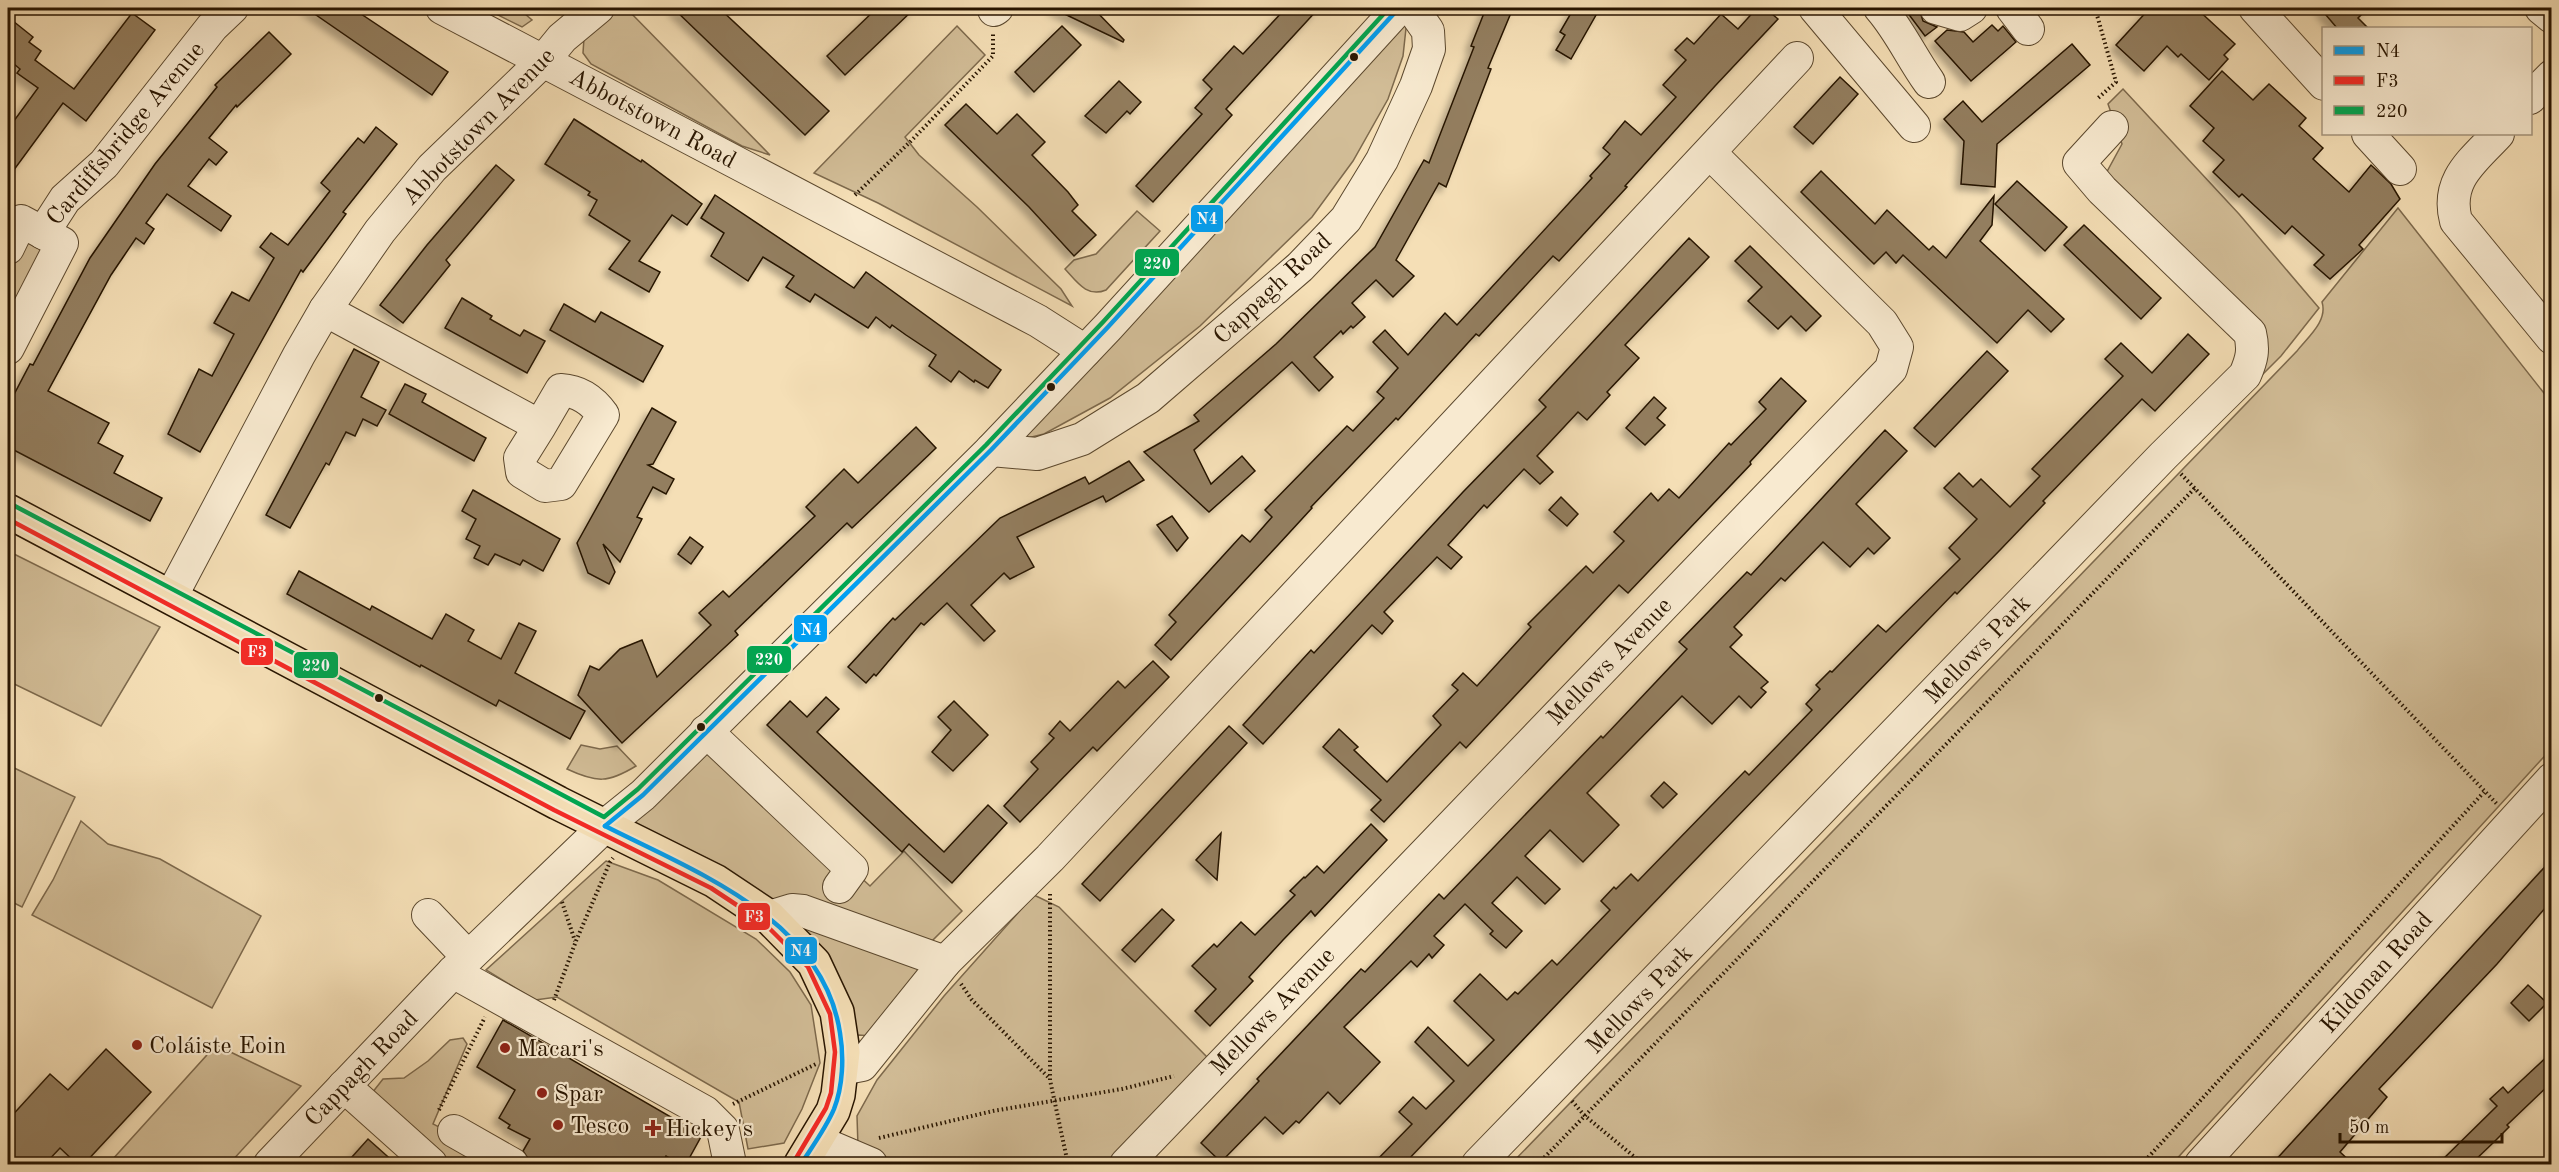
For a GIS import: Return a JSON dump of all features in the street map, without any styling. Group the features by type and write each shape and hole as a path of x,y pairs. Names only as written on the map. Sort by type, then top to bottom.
{"main road":[{"path":"8,511 605,826 715,881 770,917 814,963 837,1012 842,1060 833,1111 809,1153"}],"street":[{"name":"Cardiffsbridge Avenue","path":"43,233 65,199 104,164 212,27 232,8"},
{"name":"Abbotstown Road","path":"442,8 1038,321 1085,351"},
{"name":"Abbotstown Avenue","path":"171,597 299,355 326,310 380,231 432,168 544,60 562,38 598,8"},
{"name":"Cappagh Road","path":"278,1162 344,1086 460,965 605,826 643,795 991,450 1085,351 1399,8"},
{"name":"Cappagh Road","path":"991,450 1037,454 1071,443 1082,439 1148,398 1292,274 1331,235 1346,219 1382,160 1416,86 1429,49 1428,32 1412,8"},
{"path":"1815,8 1914,126"},
{"path":"1881,8 1899,30 1910,55 1929,82"},
{"path":"1936,8 1960,15 1971,8"},
{"path":"2255,8 2322,82"},
{"path":"2541,8 2552,17"},
{"path":"842,1060 862,1065 945,962 1050,858 1797,58"},
{"path":"2532,96 2552,76"},
{"name":"Mellows Park","path":"1478,1164 2163,456 2245,375 2252,359 2253,347 2250,333 2102,190 2079,164 2112,127"},
{"path":"2369,135 2400,169"},
{"path":"2497,135 2458,179 2453,207 2456,221 2552,338"},
{"name":"Mellows Avenue","path":"1125,1164 1891,369 1897,347 1882,322 1710,153"},
{"path":"8,248 21,221 62,243 8,348"},
{"path":"326,310 540,426"},
{"path":"706,731 852,869 839,887"},
{"name":"Kildonan Road","path":"2201,1164 2552,779"},
{"path":"770,917 792,910 802,911 945,962"},
{"path":"428,915 460,965 495,996 708,1116 723,1131 730,1164"},
{"path":"344,1086 430,1164"},
{"path":"446,1122 512,1164"},
{"path":"809,1153 866,1162"}],"path":[{"path":"2095,8 2116,82 2097,99"},
{"path":"835,214 912,140 993,56 996,9"},
{"path":"2163,456 2484,792 2514,820"},
{"path":"1538,1164 2195,488"},
{"path":"2142,1164 2484,792"},
{"path":"546,1024 576,941 610,862 614,858"},
{"path":"1050,858 1050,1080 1068,1164"},
{"path":"559,894 576,941"},
{"path":"945,962 972,1000 1050,1080"},
{"path":"446,1122 495,996"},
{"path":"708,1116 842,1060"},
{"path":"866,1162 873,1140 993,1111 1122,1089 1176,1075"},
{"path":"1555,1085 1584,1115 1643,1164"}],"shaded area":[{"path":"484,8 518,8 532,20 522,27"},
{"path":"607,8 626,8 770,155 742,146 591,64 583,53 584,38"},
{"path":"1407,19 1403,56 1388,99 1353,161 1312,217 1200,326 1110,398 1044,434 1011,442"},
{"path":"957,26 985,55 905,137 919,155 977,207 1061,289 1072,306 878,203 814,173"},
{"path":"2123,89 2239,214 2319,308 2281,356 2257,380 2253,359 2103,179 2122,144 2108,104"},
{"path":"2398,208 2551,402 2551,749 2172,1164 1511,1164 2297,351 2320,322 2322,302"},
{"path":"1137,211 1160,231 1106,290 1093,292 1083,287 1065,269 1074,260 1096,254"},
{"path":"22,222 61,243 8,347 8,249"},
{"path":"8,551 160,627 101,726 8,681"},
{"path":"706,733 870,886 904,851 962,911 930,943 920,973 871,1036 859,1035 842,1045 814,963 607,824"},
{"path":"581,745 600,749 617,746 636,766 610,778 595,779 577,774 567,769"},
{"path":"8,765 75,797 22,907 8,900"},
{"path":"81,821 108,844 160,859 261,916 212,1008 32,915 53,880"},
{"path":"606,861 658,880 756,939 790,972 811,1005 820,1063 802,1109 784,1143 748,1149 739,1102 557,997 535,1000 486,970"},
{"path":"1034,895 1059,907 1207,1057 1106,1164 895,1164 858,1147 857,1116 877,1080 944,996"},
{"path":"463,1038 467,1044 433,1124 511,1164 430,1164 372,1093 383,1079 404,1078 428,1061 450,1040"},
{"path":"216,1045 301,1086 229,1164 117,1164 112,1160"}],"building":[{"path":"306,8 352,8 448,72 432,95"},
{"path":"673,8 719,8 829,111 805,135"},
{"path":"877,8 915,8 845,75 827,56"},
{"path":"1052,8 1093,8 1124,40 1123,42"},
{"path":"1286,8 1319,8 1226,109 1232,115 1153,202 1136,186 1202,114 1195,108 1212,89 1203,80 1234,46 1243,54"},
{"path":"1486,8 1513,8 1488,68 1491,69 1446,187 1439,183 1396,260 1414,276 1393,297 1376,280 1352,303 1365,317 1343,334 1341,331 1314,357 1333,377 1319,391 1292,362 1194,450 1211,484 1242,456 1255,471 1209,512 1144,452 1199,421 1194,415 1276,344 1375,247 1424,160 1429,163 1474,47 1471,46"},
{"path":"1574,8 1600,8 1571,59 1556,50 1565,35 1560,32"},
{"path":"1757,8 1765,8 1778,19 1559,261 1553,256 1479,336 1476,334 1398,420 1396,418 1311,507 1171,660 1155,645 1176,622 1169,615 1242,535 1250,542 1272,517 1265,510 1347,426 1353,431 1384,398 1377,392 1398,368 1373,342 1385,330 1408,355 1445,313 1457,325 1592,178 1590,176 1610,154 1603,148 1625,121 1641,135 1676,97 1663,85 1686,60 1675,50 1687,38 1694,44 1721,14 1738,29"},
{"path":"1904,8 1919,8 1923,21 1937,27 1925,36"},
{"path":"2150,8 2196,8 2235,44 2224,55 2228,59 2209,80 2181,54 2178,57 2167,46 2144,71 2116,45"},
{"path":"2320,8 2368,8 2358,18 2367,27 2336,27"},
{"path":"132,13 155,30 86,121 63,103 8,178 8,129 38,88 17,73 20,69 8,59 8,17 33,37 29,42 41,51 35,60 74,89"},
{"path":"1992,25 1998,31 2003,26 2016,42 1971,81 1935,41 1947,30 1964,32 1973,42"},
{"path":"1062,26 1081,45 1034,92 1015,72"},
{"path":"269,32 291,54 237,107 236,105 209,138 227,152 216,165 209,159 188,186 231,216 221,231 167,194 146,223 154,229 144,244 136,238 111,275 48,391 109,423 98,443 123,456 114,473 162,498 150,521 8,447 8,406 30,364 33,365 90,258 155,164 217,87 215,85"},
{"path":"2072,44 2090,65 1997,144 1995,187 1961,184 1964,141 1944,119 1963,101 1982,122"},
{"path":"2222,71 2253,100 2269,84 2306,118 2299,126 2323,148 2313,159 2349,192 2371,165 2391,184 2400,199 2359,245 2363,249 2330,279 2314,265 2324,255 2292,226 2285,234 2242,194 2239,197 2213,172 2224,160 2203,141 2214,128 2190,106"},
{"path":"1840,77 1858,94 1813,144 1794,127"},
{"path":"1119,81 1141,102 1130,114 1127,111 1106,133 1085,116"},
{"path":"966,104 997,134 1017,114 1045,142 1032,155 1068,192 1078,205 1072,211 1096,235 1074,256 1029,207 945,125"},
{"path":"574,119 641,162 642,160 702,204 687,225 672,215 639,261 660,272 649,292 609,269 630,241 589,215 597,200 588,195 590,192 545,164"},
{"path":"376,127 397,144 343,212 346,214 303,272 301,270 200,452 168,434 199,369 212,376 234,334 214,323 232,292 249,301 274,258 260,247 271,233 288,245 330,191 321,183 358,138 364,143"},
{"path":"496,165 514,180 446,260 450,265 403,323 380,305 427,245"},
{"path":"1821,171 1875,224 1887,210 1929,250 1933,246 1946,258 1994,196 1992,225 1980,241 2064,319 2051,332 2028,310 1997,343 1903,255 1896,263 1886,252 1874,264 1801,192"},
{"path":"2017,181 2067,227 2045,251 1995,204"},
{"path":"715,195 854,288 866,272 1001,370 988,388 975,380 974,382 959,371 951,382 929,366 936,355 892,325 890,328 876,317 868,328 815,294 810,302 786,287 794,276 763,257 748,281 711,256 724,233 701,218"},
{"path":"2084,225 2161,298 2141,319 2064,245"},
{"path":"1689,238 1709,257 1625,345 1639,358 1607,392 1610,395 1587,420 1578,412 1537,456 1553,472 1540,484 1524,469 1487,508 1484,505 1448,545 1462,557 1451,569 1437,557 1384,612 1393,621 1382,634 1372,625 1263,744 1243,725 1311,650 1314,653 1463,492 1546,407 1539,400"},
{"path":"1750,246 1821,316 1806,331 1791,316 1778,329 1748,301 1762,287 1735,261"},
{"path":"462,298 492,316 490,319 520,336 524,330 545,341 527,373 445,328"},
{"path":"564,304 595,322 601,312 663,346 643,382 550,330"},
{"path":"2188,334 2209,354 2155,411 2142,399 2043,501 2045,503 2001,549 1957,594 1955,592 1404,1164 1373,1164 1412,1124 1399,1112 1413,1097 1426,1109 1454,1081 1415,1042 1428,1027 1468,1066 1494,1040 1454,1001 1480,974 1507,1000 1515,992 1518,994 1552,960 1557,965 1610,910 1601,901 1614,887 1616,889 1631,874 1638,881 1745,771 1749,775 1812,710 1806,704 1820,689 1816,685 1830,671 1832,672 1878,625 1886,632 1960,559 1949,548 1977,519 1944,488 1959,473 1973,487 1981,479 2010,507 2040,476 2032,469 2123,376 2105,359 2121,343 2152,373"},
{"path":"354,349 379,362 361,397 386,410 377,426 363,419 355,436 346,432 329,465 326,463 290,528 266,515"},
{"path":"1987,351 2008,371 1935,447 1914,428"},
{"path":"1781,378 1806,401 1750,462 1751,464 1628,593 1619,585 1466,748 1460,742 1384,822 1371,810 1381,800 1323,747 1339,729 1358,747 1354,750 1387,782 1441,725 1433,716 1458,690 1452,685 1463,673 1477,686 1531,627 1528,624 1586,566 1593,573 1624,541 1614,532 1651,493 1658,501 1669,489 1679,498 1729,443 1731,445 1766,409 1759,402"},
{"path":"405,384 426,394 422,402 486,438 474,461 389,414"},
{"path":"1654,397 1666,408 1657,418 1665,425 1645,445 1626,428"},
{"path":"652,408 676,422 653,464 648,465 674,479 666,494 653,487 637,517 642,519 620,562 603,544 615,572 609,584 588,573 577,543"},
{"path":"916,427 936,448 852,528 847,523 735,631 738,635 622,743 578,695 590,666 599,670 620,649 642,640 657,677 711,625 699,613 723,591 729,597 815,516 806,507 844,469 858,483"},
{"path":"1885,430 1907,451 1856,504 1890,538 1874,554 1868,548 1850,567 1823,542 1785,581 1781,578 1734,627 1742,635 1730,647 1768,682 1761,688 1766,692 1751,708 1739,696 1712,724 1682,696 1587,793 1619,825 1583,862 1550,830 1525,856 1560,889 1545,904 1517,877 1492,903 1522,931 1506,948 1490,934 1493,931 1465,904 1434,936 1444,945 1432,958 1429,954 1417,967 1411,961 1344,1027 1380,1062 1340,1104 1328,1092 1299,1123 1296,1121 1283,1134 1265,1117 1221,1162 1201,1143 1259,1081 1257,1079 1361,969 1365,972 1439,894 1444,899 1601,736 1603,738 1687,649 1679,642 1747,572 1751,575"},
{"path":"1129,461 1144,480 1106,502 1103,496 1017,537 1034,567 1010,579 1004,573 971,605 995,631 984,641 947,603 924,625 921,623 876,676 874,674 866,683 848,667 893,618 895,620 1000,518 1085,477 1089,484"},
{"path":"473,490 560,539 543,571 523,560 520,565 495,554 488,565 474,558 480,546 466,539 476,519 462,511"},
{"path":"1561,497 1578,514 1567,526 1549,510"},
{"path":"1172,516 1188,538 1177,551 1157,525"},
{"path":"690,537 703,547 691,564 678,554"},
{"path":"299,571 370,610 372,606 432,639 446,614 474,630 468,641 501,659 519,623 536,631 515,673 585,711 570,739 499,700 496,706 287,594"},
{"path":"1153,661 1169,677 1097,751 1093,747 1020,822 1004,806 1038,769 1031,762 1054,738 1049,734 1060,721 1070,731 1118,681 1125,688"},
{"path":"826,697 839,709 817,732 944,852 988,805 1007,823 952,883 909,844 902,852 767,725 790,701 807,717"},
{"path":"954,701 988,735 953,771 932,752 951,730 938,717"},
{"path":"1229,726 1247,743 1100,901 1082,884"},
{"path":"1664,782 1677,794 1663,808 1651,796"},
{"path":"1371,824 1387,840 1315,916 1311,911 1283,940 1249,977 1253,981 1210,1026 1195,1011 1216,989 1192,966 1214,944 1217,947 1241,922 1255,935 1295,895 1290,891 1304,877 1317,866 1324,873"},
{"path":"1221,833 1217,880 1196,860"},
{"path":"2552,859 2552,900 2497,964 2379,1089 2387,1097 2340,1152 2353,1164 2272,1164"},
{"path":"1162,909 1174,920 1135,962 1122,950"},
{"path":"2528,985 2547,1003 2529,1021 2511,1003"},
{"path":"503,1020 702,1135 686,1164 680,1164 666,1156 662,1164 538,1164 529,1160 523,1151 530,1139 508,1128 510,1125 499,1118 515,1090 477,1067"},
{"name":"Coláiste Eoin","path":"106,1049 151,1092 84,1164 77,1164 60,1148 45,1164 8,1164 8,1120 50,1074 68,1090"},
{"path":"2552,1052 2552,1082 2507,1125 2509,1127 2494,1142 2471,1164 2438,1164 2497,1106 2490,1099 2503,1087 2508,1093"},
{"path":"368,1139 396,1164 360,1164 352,1157"}],"transit line":[{"name":"220","path":"11,504 604,817 638,789 986,445 1103,322 1389,8"},
{"name":"N4","path":"605,826 643,795 991,450 1108,327 1399,8"},
{"name":"F3","path":"8,519 554,810 711,888 764,923 808,967 830,1014 835,1052 831,1093 826,1108 795,1160"},
{"name":"N4","path":"605,826 678,862 750,904 782,930 809,959 829,993 840,1033 842,1052 839,1091 834,1109 801,1164"}],"place":[{"name":"Coláiste Eoin","path":"137,1045"},
{"name":"Macari's","path":"505,1048"},
{"name":"Spar","path":"542,1093"},
{"name":"Tesco","path":"558,1125"},
{"name":"Hickey's","path":"653,1128"}]}
